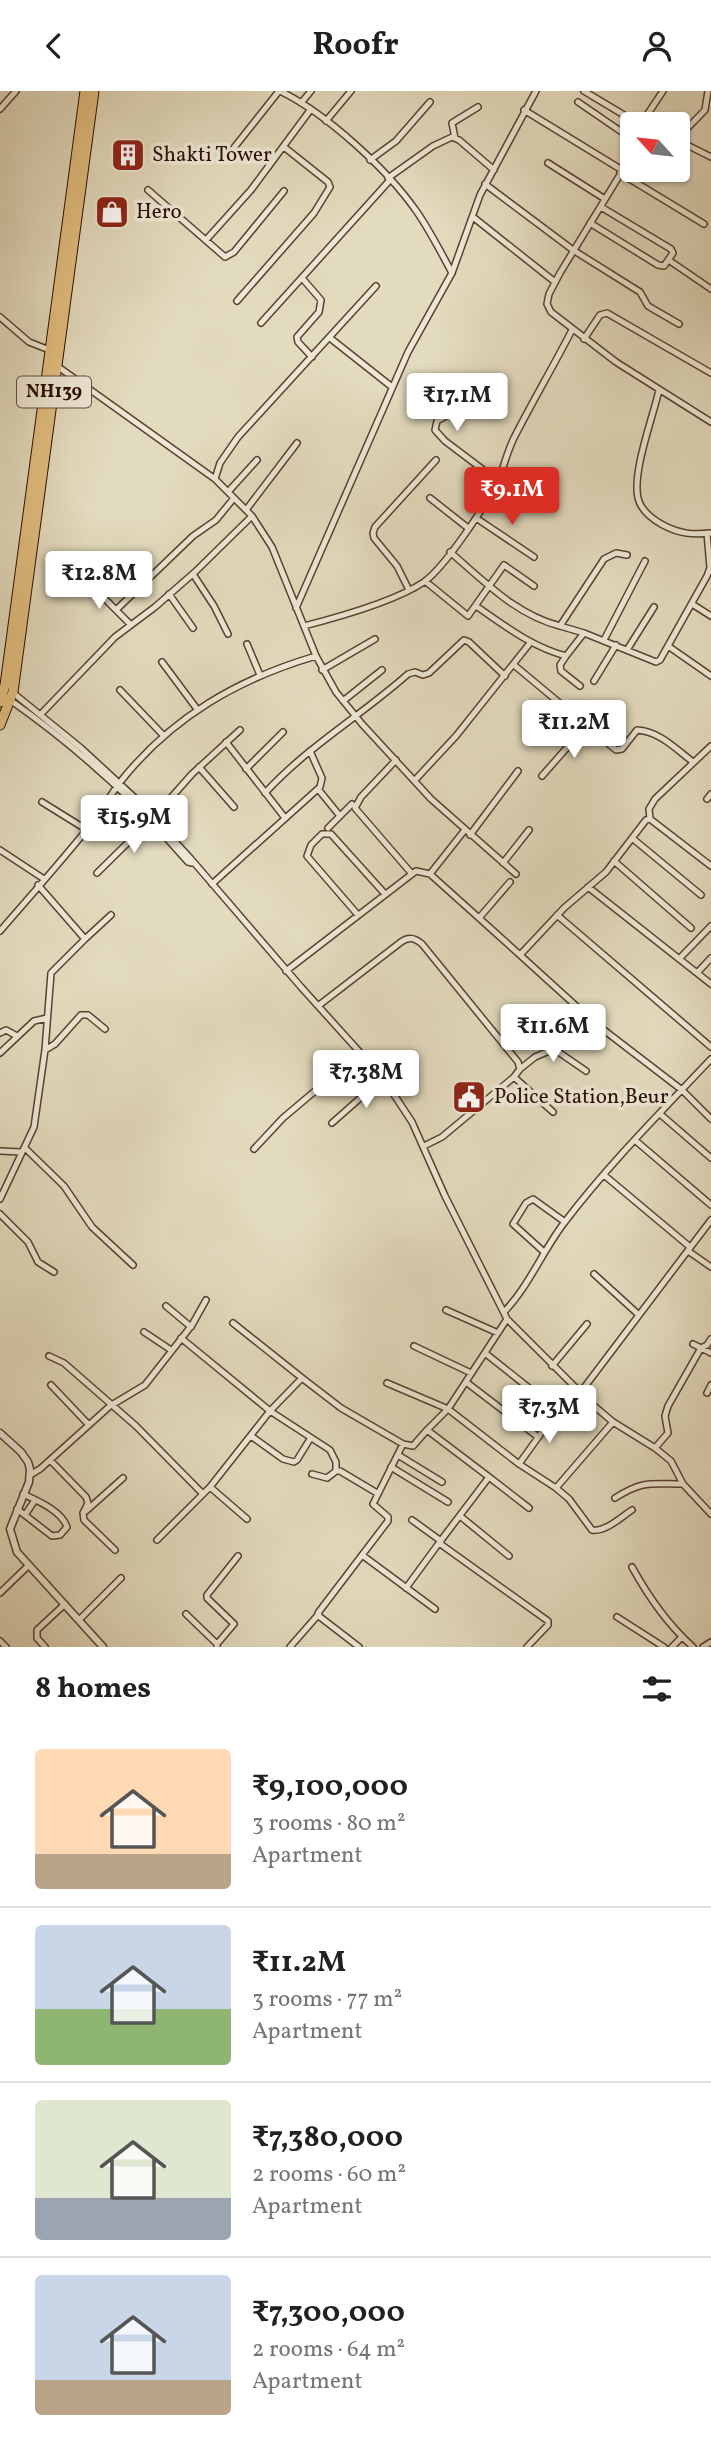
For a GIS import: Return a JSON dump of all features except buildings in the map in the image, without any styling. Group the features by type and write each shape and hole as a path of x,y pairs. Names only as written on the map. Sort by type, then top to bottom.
{"highway":[{"name":"NH139","path":"0,725 57,366 55,352 85,91"},
{"name":"NH139","path":"27,554 94,91"}],"street":[{"path":"0,109 16,91"},
{"path":"229,154 279,91 311,109 389,179 421,218 452,273"},
{"path":"301,103 311,91"},
{"path":"326,121 351,91"},
{"path":"296,608 413,341 452,273 485,184 536,91"},
{"path":"584,91 592,93 621,112"},
{"path":"648,112 663,91"},
{"path":"690,126 705,110 708,91"},
{"path":"370,160 396,141 430,102"},
{"path":"578,102 620,131"},
{"path":"478,107 452,123 456,138 494,170"},
{"path":"206,240 251,190 311,109"},
{"path":"524,110 620,171"},
{"path":"261,323 389,179 433,146 456,138"},
{"path":"237,300 314,213 330,187 323,177 284,146"},
{"path":"690,146 711,157"},
{"path":"548,163 605,199"},
{"path":"620,174 555,282 547,300 548,308 584,339 711,422"},
{"path":"637,182 705,224"},
{"path":"485,184 573,250 640,292 646,304 679,324"},
{"path":"148,190 222,255 231,255 284,191"},
{"path":"590,223 658,265 664,266 670,261 673,253 671,249 601,207"},
{"path":"473,217 555,282"},
{"path":"670,261 711,289"},
{"path":"302,278 321,300 319,312 297,337 298,342 312,357"},
{"path":"215,479 216,470 230,448 376,286"},
{"path":"584,339 600,315 607,313 711,373"},
{"path":"0,317 29,342 55,352"},
{"path":"304,627 351,613 425,581 476,518 498,481 516,433 572,330"},
{"path":"330,338 392,387"},
{"path":"57,366 215,479 246,510 272,547 322,670 344,701 431,799 516,874"},
{"path":"480,386 461,407 437,421 435,430 498,481"},
{"path":"450,552 489,586 531,616 604,640 656,662 692,604 709,568 709,533 691,535 670,529 645,512 638,497 642,451 659,390"},
{"path":"246,510 296,443"},
{"path":"228,492 257,460"},
{"path":"408,590 397,566 374,538 373,533 375,527 436,460"},
{"path":"116,610 193,536 216,520 234,498"},
{"path":"430,498 468,528"},
{"path":"41,714 115,637 192,574 251,516"},
{"path":"476,518 534,557"},
{"path":"560,626 604,559 616,554 627,555"},
{"path":"604,640 645,561"},
{"path":"425,581 466,616 504,565 534,586"},
{"path":"192,574 214,606 228,634"},
{"path":"85,579 131,625"},
{"path":"169,594 193,628"},
{"path":"692,604 711,615"},
{"path":"476,606 530,643 566,656"},
{"path":"627,650 654,607"},
{"path":"580,686 559,669 584,633"},
{"path":"322,670 375,639"},
{"path":"265,793 285,771 408,674 429,673 464,640 505,676"},
{"path":"415,780 456,736 530,643"},
{"path":"247,644 260,675"},
{"path":"594,681 616,645"},
{"path":"667,646 711,676"},
{"path":"0,931 86,830 118,785 164,736 197,709 260,675 316,656"},
{"path":"162,662 197,709"},
{"path":"514,665 609,746 619,751 637,730 642,730 662,738 693,762"},
{"path":"344,701 382,670"},
{"path":"120,690 164,736"},
{"path":"5,693 41,714 152,819 383,1078 405,1109 450,1207 507,1319 552,1366 613,1422 671,1461 683,1484 711,1514"},
{"path":"5,693 118,785"},
{"path":"542,776 586,726"},
{"path":"97,873 152,819 199,767 240,730"},
{"path":"246,769 283,733"},
{"path":"226,742 285,818"},
{"path":"711,746 655,799 649,809 650,818 711,866"},
{"path":"212,884 322,784 310,751"},
{"path":"396,760 361,797 355,809 412,874"},
{"path":"199,767 234,807"},
{"path":"430,874 518,771"},
{"path":"318,789 340,816"},
{"path":"41,802 86,830"},
{"path":"328,828 352,804"},
{"path":"520,955 557,915 614,861 650,818"},
{"path":"503,863 529,830"},
{"path":"358,915 307,856 308,849 322,834 331,834 385,894"},
{"path":"632,838 701,895"},
{"path":"0,850 44,879"},
{"path":"614,861 691,927"},
{"path":"286,971 412,874 421,871 430,874 596,1024 682,1090 711,1119"},
{"path":"479,918 510,882"},
{"path":"38,885 85,939"},
{"path":"588,887 711,984"},
{"path":"0,1199 34,1127 45,1049 51,974 111,915"},
{"path":"557,915 711,1047"},
{"path":"680,959 711,926"},
{"path":"318,1006 405,939 414,938 422,944 518,1062 520,1069"},
{"path":"696,973 711,958"},
{"path":"45,1049 55,1044 81,1015 88,1015 105,1029"},
{"path":"0,1053 34,1021 47,1018"},
{"path":"507,1049 543,1019"},
{"path":"0,1033 6,1030 17,1036"},
{"path":"424,1146 442,1137 536,1057 554,1049 586,1071"},
{"path":"254,1149 283,1118 360,1052"},
{"path":"504,1312 521,1292 565,1222 604,1175 711,1059"},
{"path":"514,1077 553,1112"},
{"path":"332,1123 383,1078"},
{"path":"660,1114 711,1158"},
{"path":"636,1141 711,1205"},
{"path":"0,1151 23,1150 64,1186 93,1227 134,1265"},
{"path":"604,1175 711,1266"},
{"path":"544,1252 515,1227 514,1220 526,1203 533,1199 565,1222"},
{"path":"0,1215 28,1242 38,1262 54,1272"},
{"path":"580,1393 710,1223"},
{"path":"594,1274 639,1315"},
{"path":"30,1475 110,1406 145,1385 191,1327 206,1300"},
{"path":"166,1306 191,1327"},
{"path":"446,1310 498,1333"},
{"path":"233,1323 341,1408 412,1446 448,1409 507,1319"},
{"path":"552,1366 587,1324"},
{"path":"144,1332 171,1350"},
{"path":"181,1338 270,1411 330,1450 336,1471"},
{"path":"655,1448 668,1433 665,1416 668,1406 701,1348 711,1339"},
{"path":"693,1344 711,1353"},
{"path":"414,1346 471,1373"},
{"path":"485,1353 568,1419"},
{"path":"48,1356 69,1367 110,1406 136,1426 202,1493"},
{"path":"157,1540 210,1487 270,1411 302,1378"},
{"path":"466,1382 538,1437"},
{"path":"387,1383 448,1409 519,1464 556,1488 569,1499 592,1530 597,1532 632,1510"},
{"path":"51,1385 88,1424"},
{"path":"707,1393 711,1385"},
{"path":"519,1464 557,1411"},
{"path":"556,1488 613,1422"},
{"path":"427,1430 529,1508"},
{"path":"0,1433 29,1462 30,1475 10,1529 12,1542 17,1552 103,1647"},
{"path":"251,1436 283,1459 294,1462 310,1439"},
{"path":"290,1647 318,1615 388,1521 374,1506 377,1493 404,1444"},
{"path":"398,1455 442,1482"},
{"path":"50,1460 86,1497 88,1503 83,1513"},
{"path":"391,1467 449,1502"},
{"path":"312,1473 327,1478 336,1471"},
{"path":"336,1471 377,1493"},
{"path":"406,1588 489,1477"},
{"path":"83,1513 123,1478"},
{"path":"615,1498 642,1484 683,1484"},
{"path":"210,1487 247,1519"},
{"path":"17,1509 52,1536 60,1535 67,1527 65,1521 41,1502 23,1494"},
{"path":"25,1515 35,1500"},
{"path":"83,1513 87,1522 115,1550"},
{"path":"460,1516 509,1556"},
{"path":"412,1520 548,1621 548,1625 527,1647"},
{"path":"362,1555 435,1609"},
{"path":"186,1614 217,1645 234,1624 206,1595 238,1556"},
{"path":"0,1594 29,1565"},
{"path":"632,1567 646,1591 693,1647"},
{"path":"79,1621 121,1578"},
{"path":"45,1647 37,1637 37,1630 65,1604"},
{"path":"318,1615 359,1647"},
{"path":"617,1617 664,1647"},
{"path":"672,1647 682,1637"},
{"path":"0,1641 6,1647"},
{"path":"703,1647 711,1642"}],"place":[{"name":"Shakti Tower","path":"128,155"},
{"name":"Hero","path":"112,212"},
{"name":"Police Station,Beur","path":"469,1097"}]}
